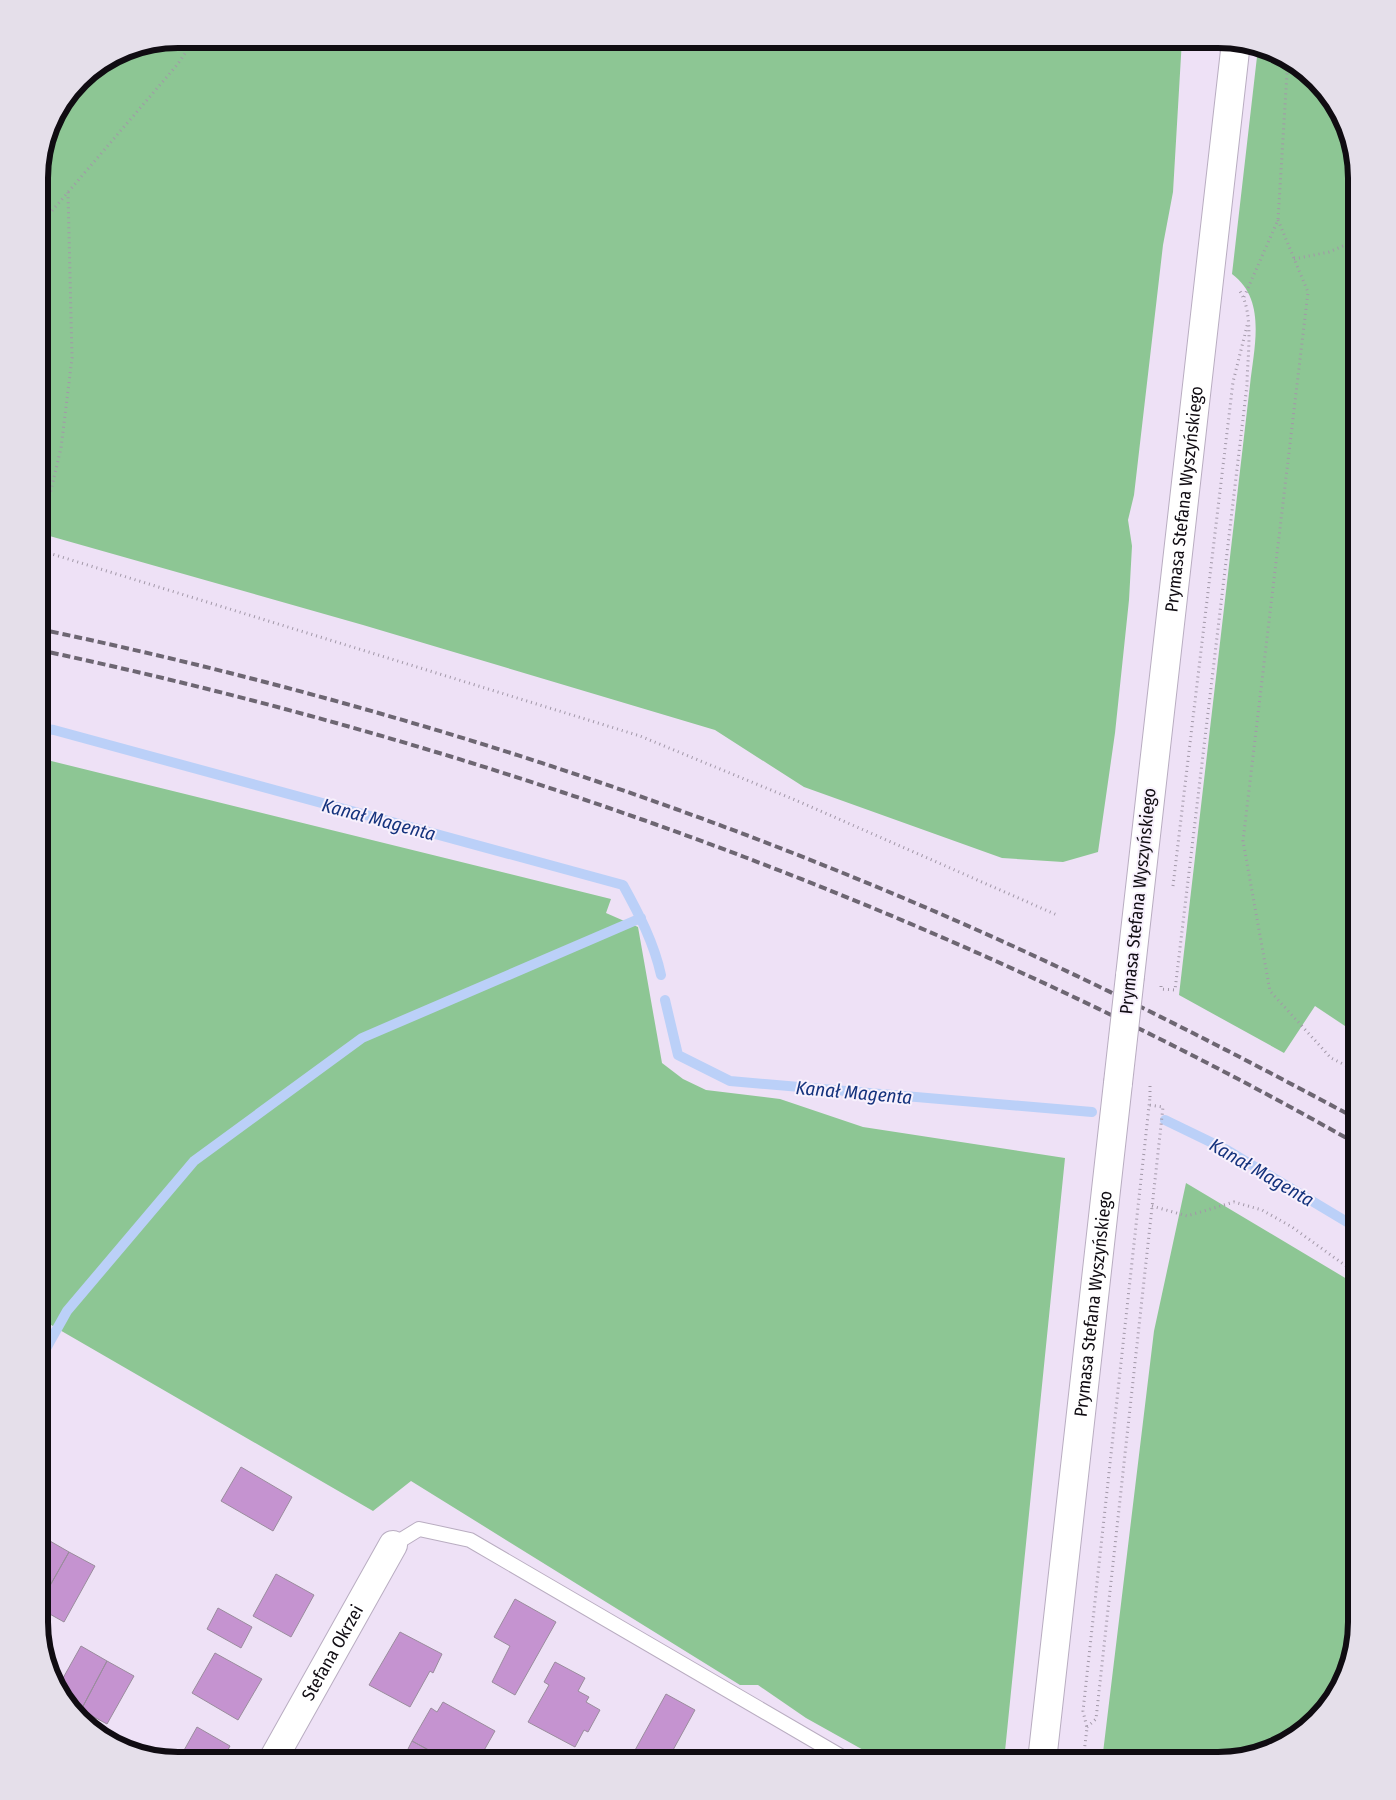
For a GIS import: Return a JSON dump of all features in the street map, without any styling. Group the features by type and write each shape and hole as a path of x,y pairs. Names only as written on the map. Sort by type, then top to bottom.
{"main road":[{"name":"Prymasa Stefana Wyszyńskiego","path":"1043,1752 1235,49"},
{"name":"Stefana Okrzei","path":"277,1752 393,1545"}],"lane":[{"path":"393,1545 419,1529 470,1540 833,1752"}],"path":[{"path":"48,215 177,65 189,47"},
{"path":"1162,980 1161,990 1176,990 1247,384 1248,322 1244,298 1278,220 1287,68"},
{"path":"48,503 61,448 72,358 68,192"},
{"path":"1278,220 1308,292 1243,841 1270,991 1331,1058 1348,1066"},
{"path":"1294,259 1329,252 1348,244"},
{"path":"1173,892 1233,382 1248,322"},
{"path":"48,553 640,736 800,802 1057,915"},
{"path":"1084,1752 1087,1728 1083,1711 1150,1097"},
{"path":"1087,1728 1096,1719 1163,1107 1149,1105"},
{"path":"1152,1206 1187,1216 1234,1202 1262,1210 1292,1227 1348,1267"}],"green space":[{"path":"178,47 1181,48 1173,192 1163,245 1134,495 1128,520 1132,546 1129,600 1115,733 1098,852 1063,862 1002,858 804,787 715,730 363,625 48,535 48,169 52,144 61,120 74,98 98,74 136,54"},
{"path":"1257,54 1268,57 1298,74 1327,105 1342,136 1346,152 1348,178 1348,1028 1315,1006 1284,1053 1179,995 1255,340 1256,325 1250,297 1243,285 1232,274"},
{"path":"48,760 611,899 606,913 638,927 662,1063 683,1079 706,1090 780,1099 863,1127 1065,1158 1005,1752 867,1752 806,1718 758,1685 740,1685 411,1481 373,1511 47,1323"},
{"path":"1186,1183 1348,1280 1348,1622 1346,1648 1335,1680 1327,1695 1316,1708 1291,1731 1268,1743 1252,1748 1218,1752 1103,1752 1154,1331"}],"building":[{"path":"241,1467 292,1497 273,1531 221,1501"},
{"path":"47,1539 69,1552 47,1591"},
{"path":"69,1552 95,1566 64,1622 47,1612 47,1591"},
{"path":"276,1574 314,1595 291,1637 253,1616"},
{"path":"515,1599 556,1622 515,1695 492,1682 510,1646 494,1637"},
{"path":"218,1608 252,1627 241,1648 207,1629"},
{"path":"400,1632 442,1654 433,1673 430,1671 410,1707 369,1685"},
{"path":"81,1646 107,1661 81,1709 69,1695 61,1681"},
{"path":"215,1653 262,1679 238,1720 192,1693"},
{"path":"107,1661 134,1676 107,1724 81,1709"},
{"path":"555,1662 585,1678 578,1691 589,1697 586,1702 600,1710 588,1732 584,1730 575,1747 528,1722 549,1685 544,1682"},
{"path":"666,1694 695,1710 672,1752 634,1752"},
{"path":"443,1702 495,1731 483,1752 432,1752 412,1741 431,1708 437,1712"},
{"path":"197,1727 230,1746 227,1752 183,1752"},
{"path":"412,1741 432,1752 406,1752"}],"waterway":[{"name":"Kanał Magenta","path":"48,729 623,885 650,940 661,975"},
{"path":"47,1346 67,1311 194,1161 362,1038 641,918"},
{"name":"Kanał Magenta","path":"665,1000 678,1055 730,1081 1092,1112"},
{"name":"Kanał Magenta","path":"1165,1120 1227,1150 1348,1223"}],"railway":[{"path":"48,631 168,658 296,690 423,726 549,766 674,809 798,855 920,905 1041,959 1121,997 1348,1114"},
{"path":"48,652 211,690 381,736 550,788 717,847 882,912 1043,983 1202,1060 1348,1139"}]}
